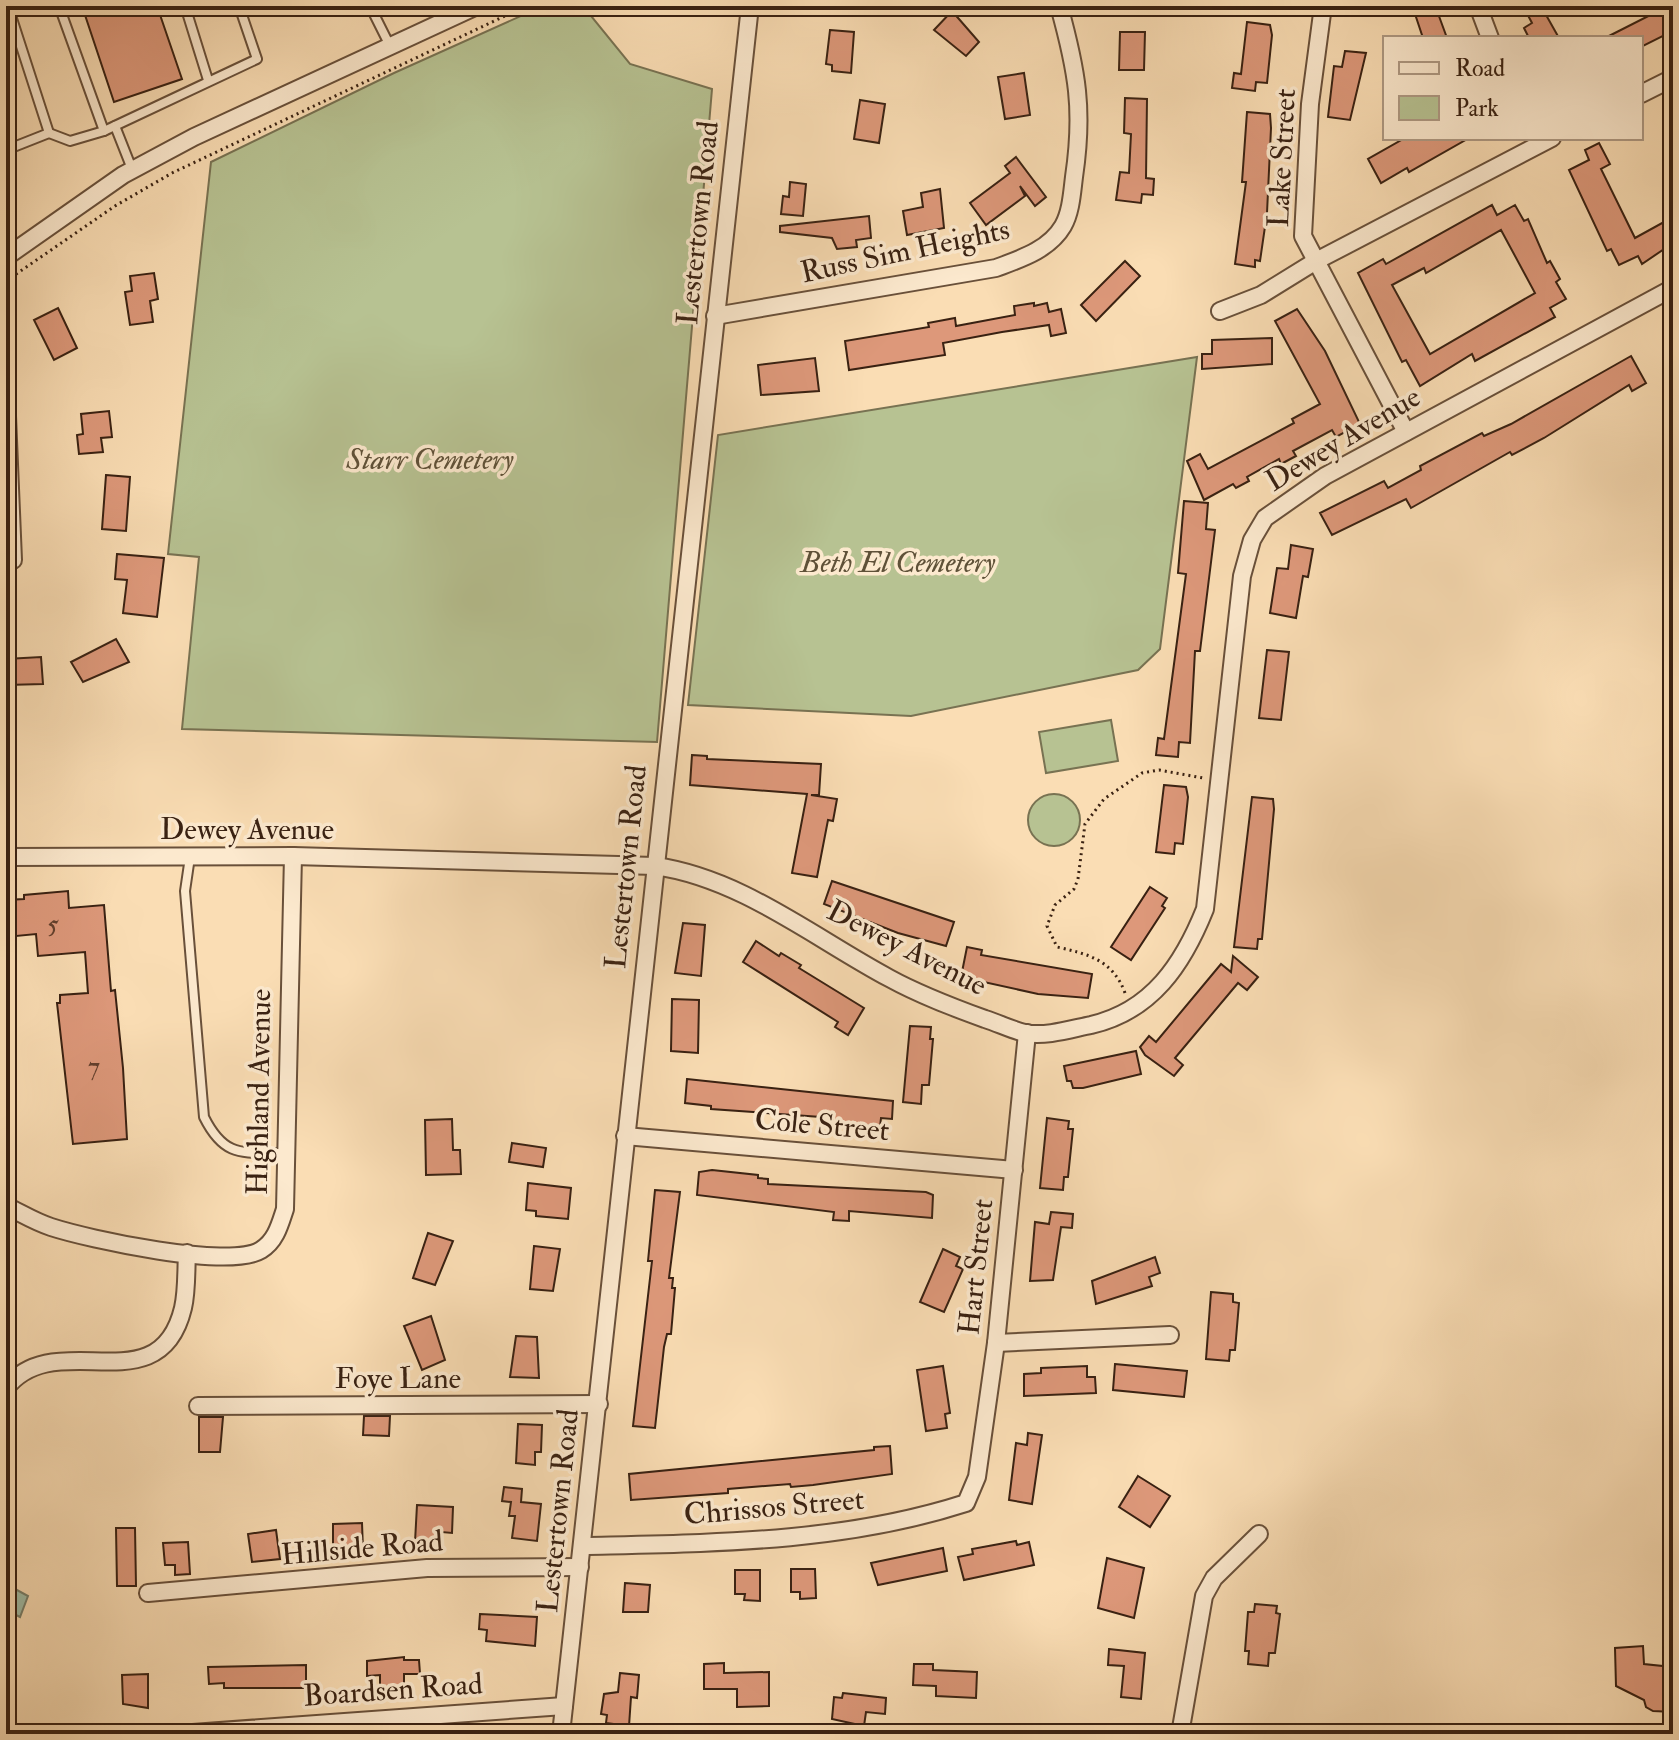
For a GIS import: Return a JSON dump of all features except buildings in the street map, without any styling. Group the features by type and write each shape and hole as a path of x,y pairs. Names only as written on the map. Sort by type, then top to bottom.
{"street":[{"path":"6,257 132,170 194,137 477,6"},
{"name":"Lestertown Road","path":"561,1734 750,6"},
{"name":"Russ Sim Heights","path":"715,316 996,268 1026,256 1049,242 1063,225 1070,203 1081,118 1077,72 1059,6"},
{"name":"Lake Street","path":"1323,6 1310,104 1303,236 1406,432"},
{"path":"1478,6 1489,36"},
{"path":"1643,93 1673,78"},
{"path":"1220,311 1261,295 1316,261 1543,140"},
{"name":"Dewey Avenue","path":"6,857 293,856 655,866 681,870 763,904 889,978 937,1001 1027,1033 1062,1031 1104,1022 1142,1004 1187,953 1205,909 1222,781 1242,576 1252,540 1265,518 1325,476 1673,288"},
{"path":"6,392 13,560"},
{"name":"Highland Avenue","path":"6,1206 48,1226 113,1243 187,1253 244,1256 262,1250 276,1236 285,1209 293,856"},
{"name":"Hart Street","path":"966,1503 977,1477 996,1343 1027,1033"},
{"name":"Cole Street","path":"625,1136 1014,1170"},
{"path":"6,1388 35,1365 64,1359 120,1364 152,1355 174,1334 184,1306 187,1253"},
{"path":"996,1343 1170,1335"},
{"name":"Foye Lane","path":"198,1406 599,1404"},
{"name":"Chrissos Street","path":"583,1546 730,1542 855,1531 912,1521 966,1503"},
{"path":"1180,1734 1204,1596 1214,1578 1259,1534"},
{"name":"Hillside Road","path":"148,1593 427,1568 580,1567"},
{"name":"Boardsen Road","path":"179,1734 564,1706"}],"lane":[{"path":"8,6 49,133"},
{"path":"59,6 104,131"},
{"path":"185,6 208,80"},
{"path":"6,124 10,149 49,133 70,141 104,131 257,59 239,6"},
{"path":"371,8 390,47"},
{"path":"115,126 132,170"},
{"path":"190,857 185,891 204,1117 215,1140 238,1152 286,1153"}],"path":[{"path":"6,281 115,206 181,168 526,6"},
{"path":"1129,1010 1115,972 1091,954 1057,947 1049,936 1047,926 1055,905 1074,889 1078,879 1085,824 1104,799 1142,773 1159,770 1222,781"}],"green space":[{"name":"Starr Cemetery","path":"543,6 583,6 630,64 712,89 657,742 182,729 199,557 168,554 211,162 394,73"},
{"name":"Beth El Cemetery","path":"1197,357 1160,649 1138,670 911,716 688,705 718,435"},
{"path":"1111,720 1118,761 1046,773 1039,732"},
{"path":"1054,794 1072,802 1080,820 1072,838 1054,846 1036,838 1028,820 1036,802"}],"shaded area":[{"path":"6,1584 28,1596 20,1617 6,1610"}]}
